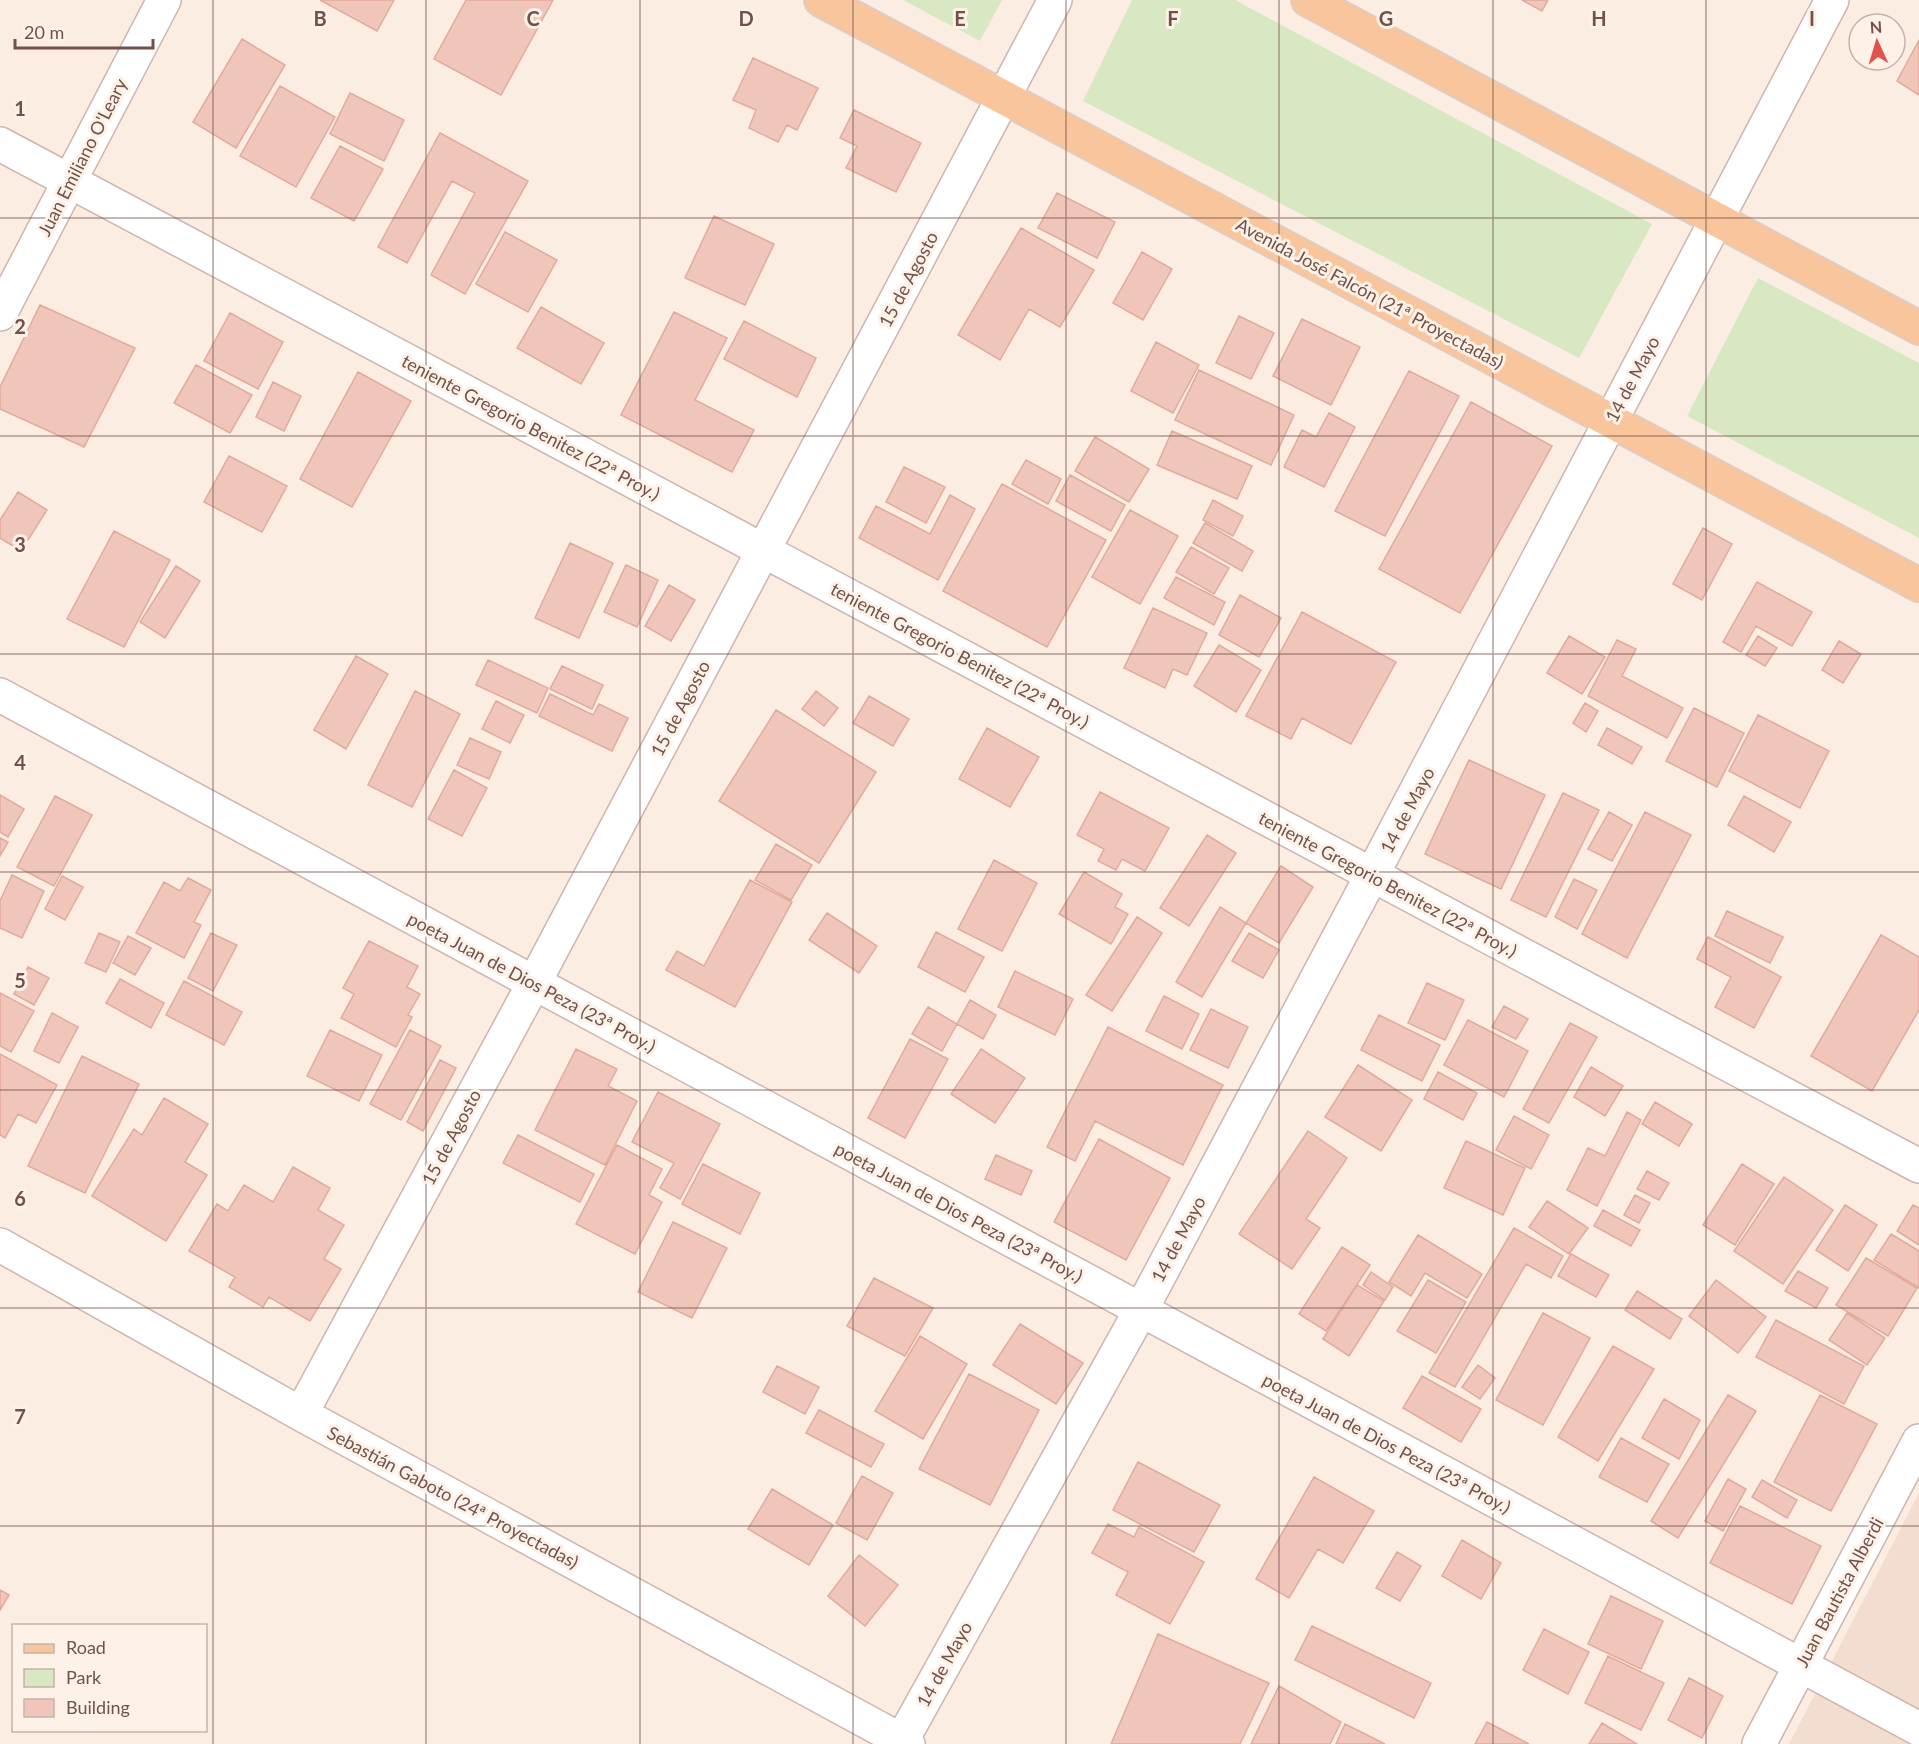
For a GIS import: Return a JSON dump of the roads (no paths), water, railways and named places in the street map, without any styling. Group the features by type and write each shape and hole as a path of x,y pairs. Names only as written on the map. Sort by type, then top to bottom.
{"main road":[{"name":"Avenida José Falcón (21ª Proyectadas)","path":"820,0 1919,585"},
{"path":"1308,0 1919,328"}],"street":[{"name":"Juan Emiliano O'Leary","path":"0,314 164,0"},
{"name":"15 de Agosto","path":"301,1414 534,983 1055,0"},
{"name":"14 de Mayo","path":"905,1742 1141,1310 1832,0"},
{"name":"teniente Gregorio Benitez (22ª Proy.)","path":"0,144 1919,1166"},
{"name":"poeta Juan de Dios Peza (23ª Proy.)","path":"0,695 1919,1729"},
{"name":"Sebastián Gaboto (24ª Proyectadas)","path":"0,1245 301,1414 905,1742"},
{"name":"Juan Bautista Alberdi","path":"1759,1744 1919,1441"}]}
